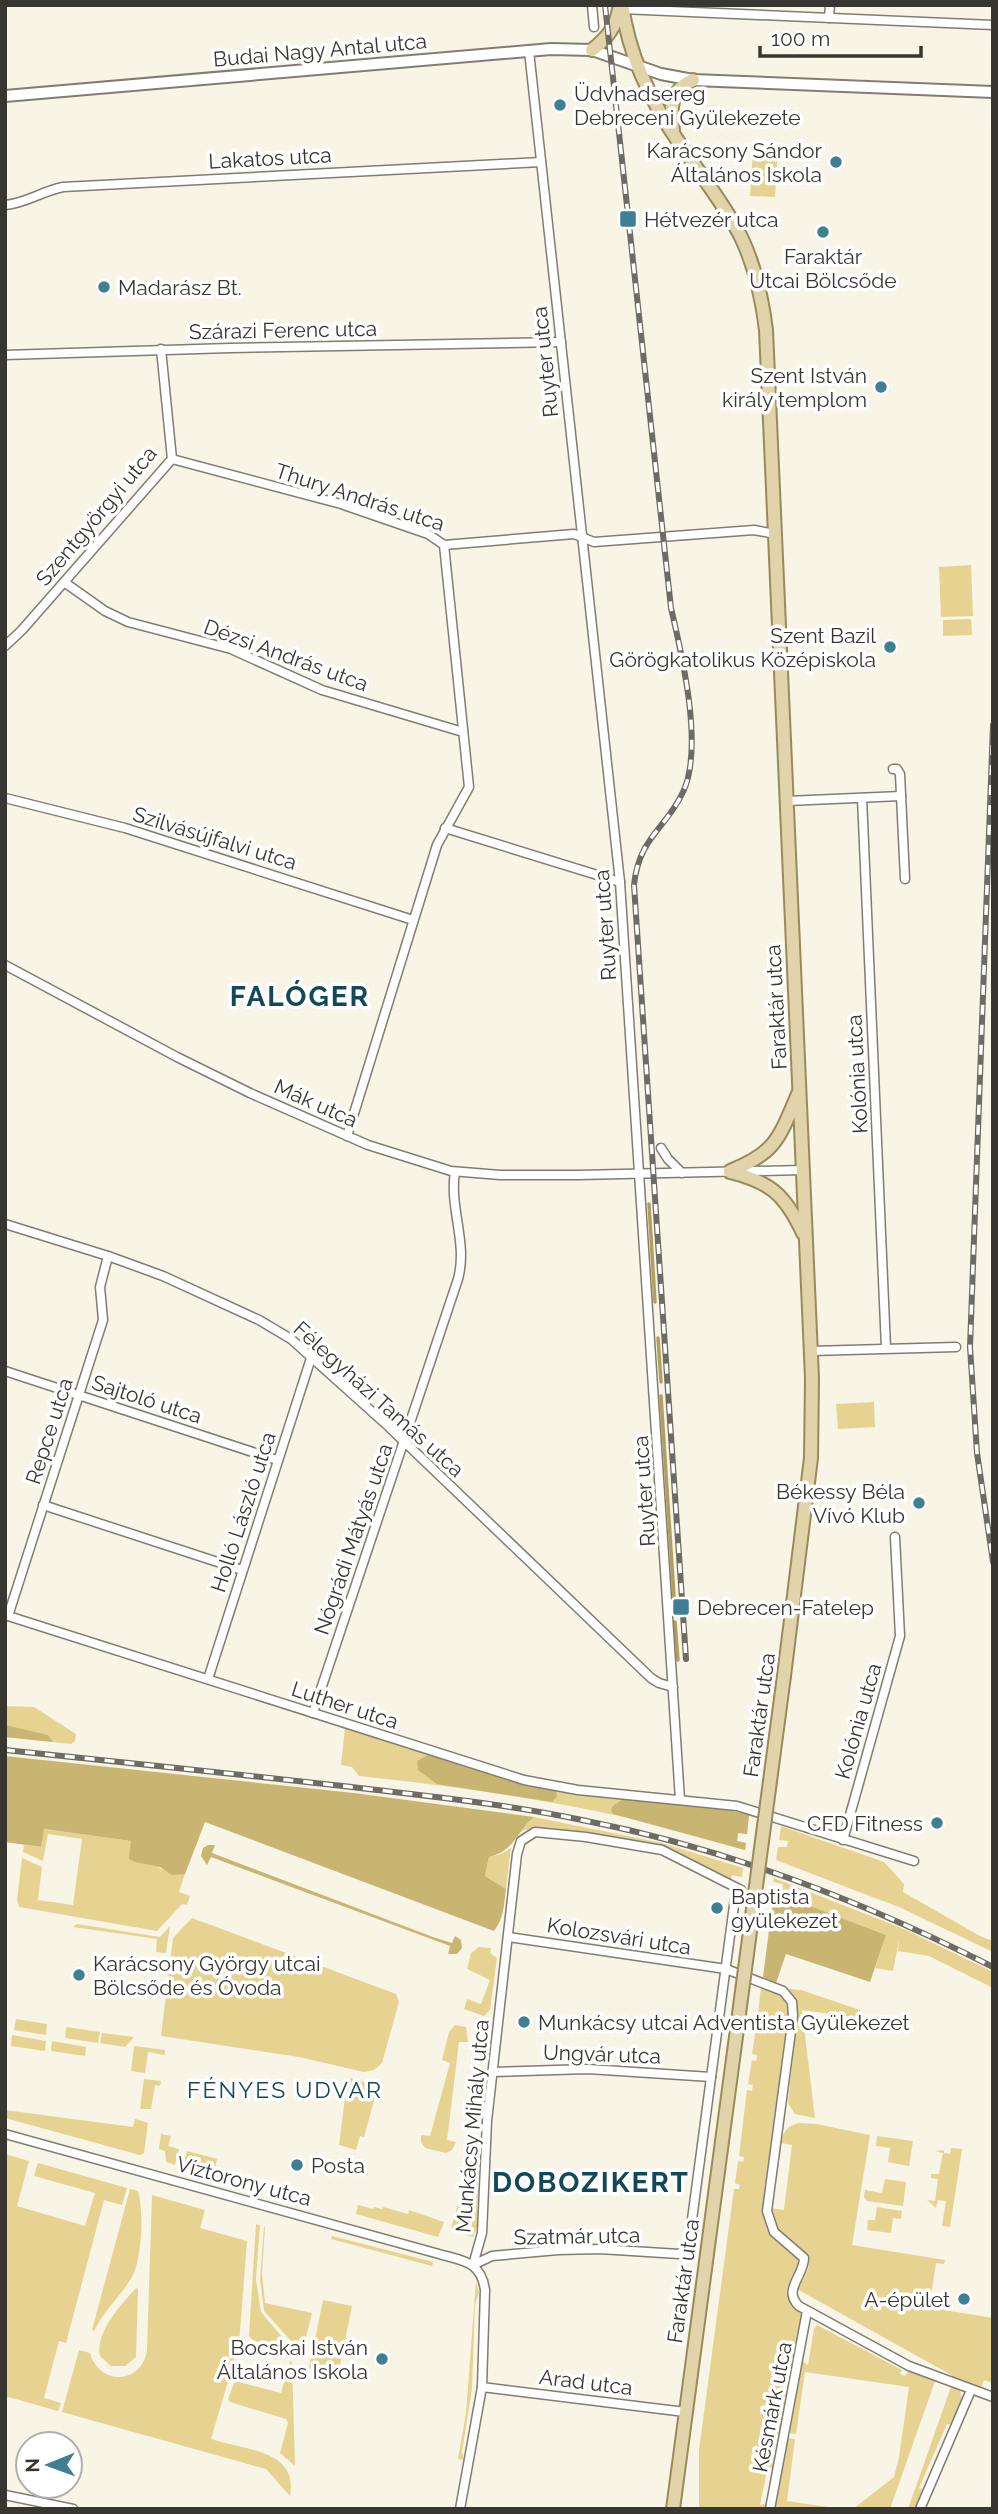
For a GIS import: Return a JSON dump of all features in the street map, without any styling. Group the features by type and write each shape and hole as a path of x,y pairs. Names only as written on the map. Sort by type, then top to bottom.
{"main road":[{"path":"592,50 613,29 621,7"},
{"name":"Faraktár utca","path":"621,7 626,35 637,65 674,135 735,226 750,258 760,291 767,343 812,1378 811,1458 802,1538 673,2509"},
{"path":"674,135 671,111 673,97 679,88 693,80"},
{"path":"730,1171 748,1164 768,1151 800,1091"},
{"path":"730,1171 755,1178 776,1191 792,1212 806,1240"}],"street":[{"path":"592,5 594,27"},
{"path":"829,18 830,5"},
{"path":"621,7 993,25"},
{"name":"Budai Nagy Antal utca","path":"5,96 529,51 592,50 637,65"},
{"name":"Ruyter utca","path":"529,51 620,881 680,1800"},
{"path":"637,65 661,74 693,80 993,92"},
{"name":"Lakatos utca","path":"5,205 23,203 47,190 63,187 541,162"},
{"name":"Szárazi Ferenc utca","path":"5,355 160,349 561,342"},
{"name":"Szentgyörgyi utca","path":"5,646 172,459 160,349"},
{"name":"Thury András utca","path":"172,459 328,500 428,534 444,545 567,534 582,536 594,542 754,530 775,534"},
{"path":"348,1136 437,845 469,787 444,545"},
{"name":"Dézsi András utca","path":"64,582 105,611 128,622 231,649 322,691 463,732"},
{"path":"893,769 900,772 905,879"},
{"path":"787,801 901,796"},
{"name":"Kolónia utca","path":"862,797 886,1348"},
{"name":"Szilvásújfalvi utca","path":"5,798 125,828 413,920"},
{"path":"445,828 620,881"},
{"name":"Mák utca","path":"5,965 219,1079 348,1136 455,1172 500,1175 803,1170"},
{"path":"661,1148 682,1173"},
{"name":"Nógrádi Mátyás utca","path":"313,1713 460,1273 462,1252 454,1188 455,1172"},
{"name":"Félegyházi Tamás utca","path":"5,1225 163,1276 259,1320 291,1339 312,1355 404,1441 647,1674 659,1683 673,1687"},
{"name":"Repce utca","path":"6,1615 104,1316 99,1292 107,1256"},
{"path":"811,1350 956,1347"},
{"name":"Holló László utca","path":"208,1679 312,1355"},
{"name":"Sajtoló utca","path":"5,1371 277,1460"},
{"path":"43,1505 242,1570"},
{"name":"Kolónia utca","path":"843,1840 900,1636 895,1537"},
{"name":"Luther utca","path":"6,1615 538,1784 599,1793 737,1806 843,1840"},
{"name":"Munkácsy Mihály utca","path":"460,2509 482,2387 485,2290 482,2275 473,2265 482,2233 483,2170 492,2072 518,1849 524,1838 535,1832 586,1837 662,1850 741,1890"},
{"path":"843,1840 914,1861"},
{"name":"Faraktár utca","path":"684,2252 690,2239 735,1898 741,1890"},
{"name":"Kolozsvári utca","path":"508,1937 726,1969"},
{"path":"726,1969 779,1989 788,1996 793,2006 767,2211 774,2232 804,2258 804,2265 791,2293 797,2305 909,2366 993,2397"},
{"name":"Ungvár utca","path":"492,2072 588,2068 710,2077"},
{"name":"Víztorony utca","path":"5,2134 473,2265"},
{"name":"Szatmár utca","path":"473,2265 492,2256 558,2250 600,2249 676,2254 684,2252"},
{"name":"Késmárk utca","path":"770,2509 807,2311"},
{"name":"Arad utca","path":"482,2387 685,2412"},
{"path":"920,2509 971,2390"},
{"path":"5,2495 74,2509"}],"shaded area":[{"path":"753,151 778,153 775,197 750,196"},
{"path":"971,565 973,616 941,617 939,567"},
{"path":"971,619 972,635 943,636 943,620"},
{"path":"874,1402 875,1427 838,1429 836,1404"},
{"path":"5,1706 34,1707 76,1734 75,1741 71,1744 5,1737"},
{"path":"5,1725 48,1735 53,1742 5,1737"},
{"path":"345,1728 534,1787 597,1797 729,1810 749,1815 747,1834 738,1833 737,1841 746,1843 745,1850 602,1812 505,1795 359,1776 352,1767 341,1765"},
{"path":"428,1755 522,1785 556,1791 557,1796 552,1802 437,1784 418,1770 417,1761"},
{"path":"5,1756 354,1793 534,1817 510,1845 489,1857 485,1876 506,1889 502,1916 494,1931 205,1822 185,1874 172,1875 160,1867 129,1859 131,1841 44,1829 41,1847 5,1842"},
{"path":"623,1799 729,1810 749,1815 747,1834 738,1833 737,1841 746,1843 745,1850 613,1814 613,1806"},
{"path":"534,1817 662,1843 743,1868 742,1877 732,1875 731,1881 681,1854 653,1844 568,1831 521,1831"},
{"path":"781,1826 884,1862 904,1884 903,1892 993,1941 993,1952 901,1908 776,1860 778,1847 787,1847 788,1841 779,1840"},
{"path":"43,1829 131,1841 154,1865 167,1871 185,1874 179,1892 190,1896 187,1905 182,1904 157,1931 19,1907 17,1900 22,1858 42,1867 38,1900 73,1905 82,1839 48,1834 43,1861 23,1852 24,1845 41,1847"},
{"path":"215,1845 212,1853 433,1937 452,1943 455,1936 461,1940 462,1948 457,1954 448,1954 450,1946 211,1857 207,1865 201,1856 203,1848"},
{"path":"511,1848 506,1889 485,1876 489,1857"},
{"path":"774,1878 904,1929 993,1972 993,1988 929,1956 898,1951 899,1940 893,1971 875,1968 886,1935 774,1892 774,1889 782,1890 783,1884 773,1882"},
{"path":"774,1892 886,1935 870,1982 786,1954 776,1983 763,1977"},
{"path":"192,1918 396,1994 399,2002 382,2063 374,2070 364,2072 299,2057 161,2036 173,1938"},
{"path":"77,1924 160,1937 170,1926 166,1953 156,1952 157,1939 73,1927"},
{"path":"479,1947 491,1948 490,1953 497,1958 490,2010 484,2016 464,2009 467,1999 481,2004 490,1980 467,1969 471,1953"},
{"path":"761,1987 783,1998 788,2012 764,2209 777,2239 799,2258 796,2275 787,2290 788,2296 803,2316 795,2366 786,2370 782,2393 790,2390 782,2435 774,2439 770,2456 778,2453 776,2467 767,2471 760,2505 769,2503 768,2507 699,2509 699,2450 734,2189 739,2189 740,2185 735,2183 738,2161 743,2162 744,2157 739,2156 747,2090 752,2091 753,2085 748,2084 752,2060 756,2061 757,2055 752,2054 756,2028 761,2029 762,2023 757,2022"},
{"path":"788,1989 801,1990 860,2010 858,2018 802,2010 815,2118 795,2114 788,2103 798,2009 795,1998"},
{"path":"16,2019 47,2024 46,2035 14,2030"},
{"path":"455,2025 466,2027 468,2042 459,2042 447,2140 456,2142 452,2150 446,2153 425,2148 421,2135 430,2136 450,2063 442,2060 449,2032"},
{"path":"66,2027 100,2032 98,2043 65,2038"},
{"path":"102,2033 134,2037 125,2047 100,2043"},
{"path":"12,2035 46,2041 45,2051 11,2046"},
{"path":"52,2041 86,2047 85,2056 51,2051"},
{"path":"134,2046 165,2050 165,2055 148,2052 145,2073 131,2071"},
{"path":"350,2078 378,2086 364,2137 360,2136 356,2150 339,2145"},
{"path":"144,2079 161,2081 160,2086 155,2085 151,2109 140,2109"},
{"path":"5,2110 133,2127 135,2119 148,2123 144,2153 140,2155 5,2118"},
{"path":"799,2123 870,2135 852,2245 945,2260 944,2264 936,2263 930,2303 937,2305 938,2309 993,2318 993,2383 984,2380 981,2388 952,2378 953,2376 797,2289 807,2271 808,2258 777,2229 771,2208 784,2210 792,2145 781,2143 786,2130"},
{"path":"161,2134 171,2136 168,2146 179,2149 175,2165 166,2162 165,2151 159,2149"},
{"path":"877,2136 913,2141 909,2166 888,2162 890,2148 876,2146"},
{"path":"951,2148 962,2149 950,2227 942,2226 946,2201 938,2200 936,2208 927,2200 935,2201 938,2179 931,2178 931,2174 939,2174 943,2153 935,2151 944,2150 944,2153 950,2154"},
{"path":"187,2151 217,2159 213,2175 183,2167"},
{"path":"5,2154 29,2161 17,2206 85,2226 95,2193 34,2176 38,2163 127,2188 122,2205 104,2200 66,2343 59,2341 44,2398 61,2403 58,2411 5,2396"},
{"path":"472,2174 478,2179 477,2227 473,2237 451,2228 458,2204 464,2205"},
{"path":"885,2179 906,2182 903,2206 867,2201 864,2197 865,2190 882,2193"},
{"path":"130,2189 138,2191 140,2200 141,2235 138,2258 132,2277 94,2331 92,2330"},
{"path":"152,2195 205,2210 200,2228 247,2241 239,2344 211,2439 252,2449 277,2460 286,2469 291,2481 290,2496 266,2469 62,2412 79,2350 90,2353 95,2364 111,2376 129,2375 143,2362 147,2350"},
{"path":"358,2205 373,2209 383,2207 408,2214 409,2210 444,2222 438,2237 356,2214"},
{"path":"877,2207 902,2211 901,2219 893,2218 891,2233 867,2230 868,2220 875,2220"},
{"path":"256,2224 260,2225 256,2280 261,2312 287,2343 262,2344 249,2336"},
{"path":"264,2226 262,2273 265,2303 312,2313 304,2345 292,2342 264,2311 260,2279"},
{"path":"332,2236 433,2262 432,2266 331,2239"},
{"path":"476,2281 479,2292 475,2305 472,2388 462,2452 464,2460 458,2459 466,2413"},
{"path":"136,2288 136,2357 125,2366 111,2366 100,2356 101,2338 110,2319"},
{"path":"323,2300 352,2306 338,2374 309,2368"},
{"path":"817,2325 902,2370 900,2374 905,2376 909,2370 950,2384 949,2386 935,2381 890,2509 853,2509 894,2477 909,2387 805,2372 796,2434 788,2433 802,2361 808,2365"},
{"path":"290,2361 295,2466 280,2453 288,2423 286,2419 230,2402 228,2399 235,2381 281,2393"},
{"path":"952,2384 960,2390 962,2401 952,2425 947,2424 919,2488 924,2490 916,2509 908,2509"},
{"path":"787,2438 795,2439 787,2501 842,2509 773,2509"}],"waterway":[{"path":"649,1204 655,1302"},
{"path":"658,1338 661,1382"},
{"path":"661,1396 675,1612"},
{"path":"675,1622 678,1660"}],"railway":[{"path":"605,5 671,608 685,675 691,727 692,751 683,792 641,855 634,885 686,1659"},
{"path":"993,725 970,1347 977,1453 993,1562"},
{"path":"5,1750 467,1801 553,1814 635,1832 688,1845 792,1879 894,1920 993,1967"}],"place":[{"name":"Üdvhadsereg Debreceni Gyülekezete","path":"560,105"},
{"name":"Karácsony Sándor Általános Iskola","path":"836,162"},
{"name":"Hétvezér utca","path":"628,219"},
{"name":"Faraktár Utcai Bölcsőde","path":"823,232"},
{"name":"Madarász Bt.","path":"104,287"},
{"name":"Szent István király templom","path":"881,387"},
{"name":"Szent Bazil Görögkatolikus Középiskola","path":"890,647"},
{"name":"Békessy Béla Vívó Klub","path":"919,1503"},
{"name":"Debrecen-Fatelep","path":"681,1607"},
{"name":"CFD Fitness","path":"937,1823"},
{"name":"Baptista gyülekezet","path":"717,1908"},
{"name":"Karácsony György utcai Bölcsőde és Óvoda","path":"79,1975"},
{"name":"Munkácsy utcai Adventista Gyülekezet","path":"524,2022"},
{"name":"Posta","path":"297,2165"},
{"name":"A-épület","path":"964,2299"},
{"name":"Bocskai István Általános Iskola","path":"382,2359"}],"district":[{"name":"FALÓGER","path":"300,996"},
{"name":"FÉNYES UDVAR","path":"285,2089"},
{"name":"DOBOZIKERT","path":"591,2182"}]}
